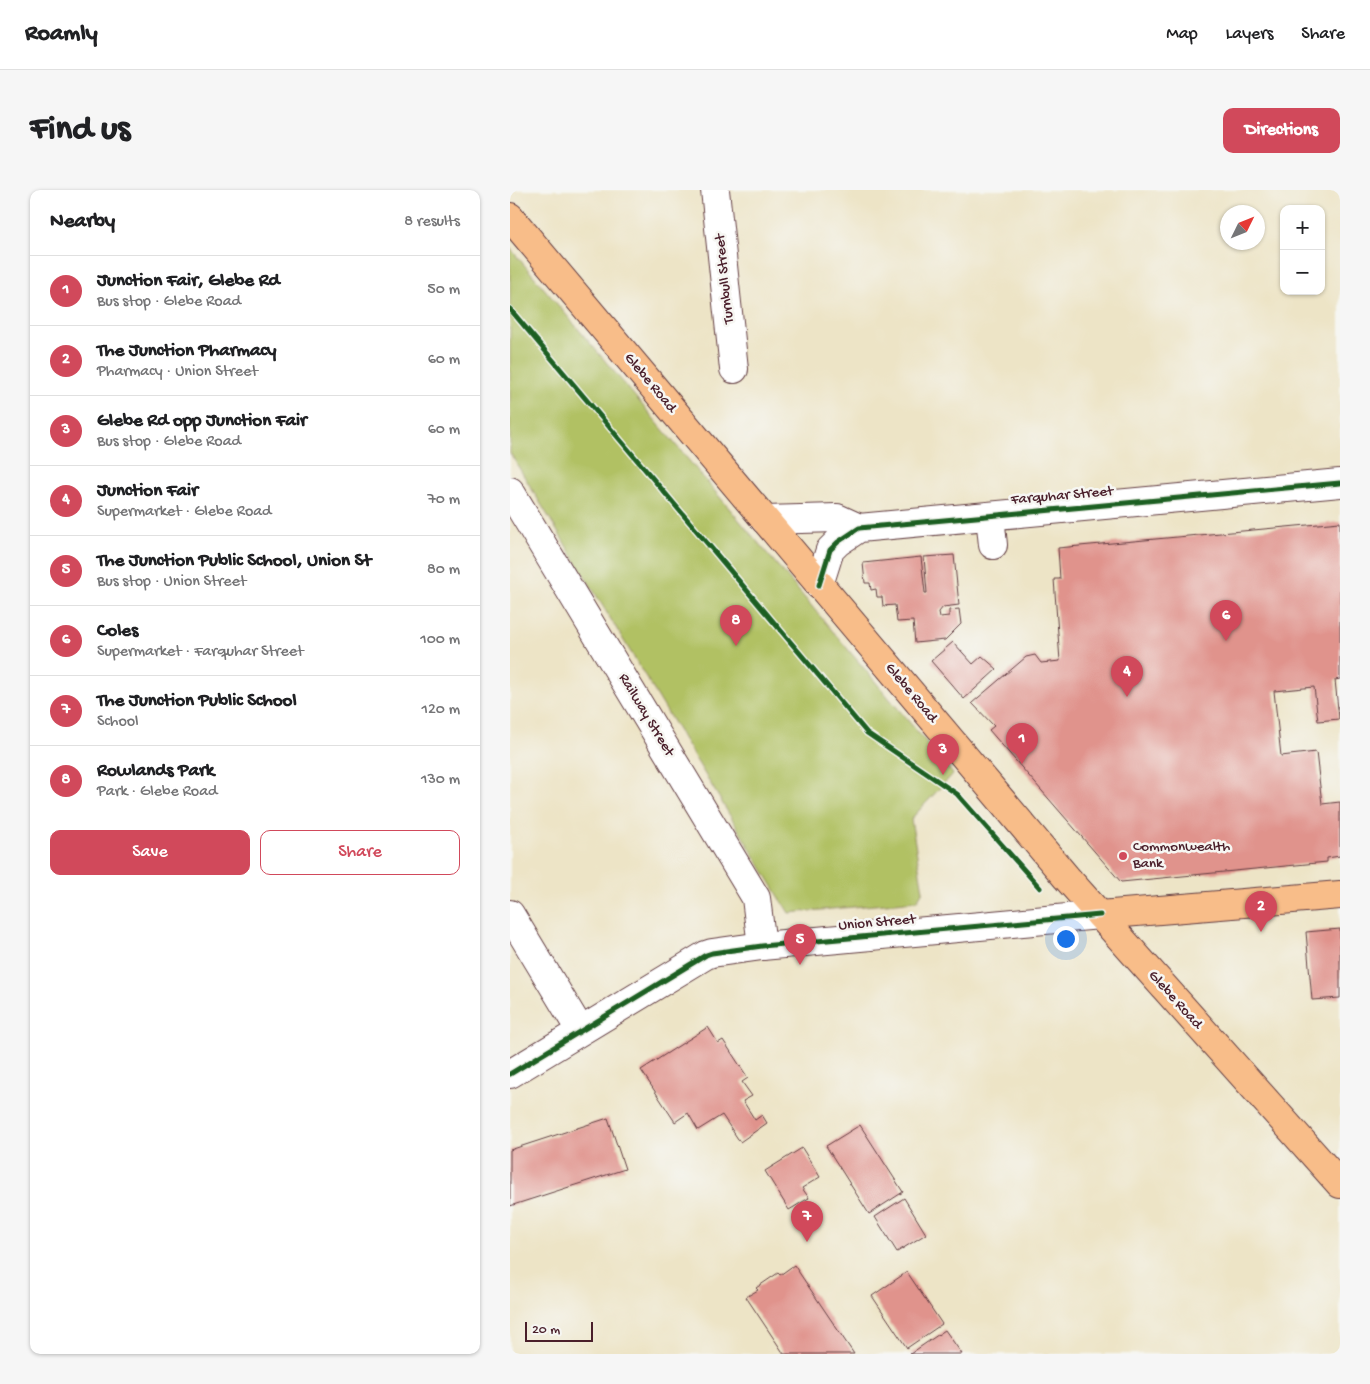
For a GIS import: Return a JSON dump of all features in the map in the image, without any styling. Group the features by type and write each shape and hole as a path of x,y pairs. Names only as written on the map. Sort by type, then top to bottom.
{"main road":[{"name":"Glebe Road","path":"510,217 819,585 1100,915 1340,1184"},
{"name":"Union Street","path":"1100,915 1340,894"}],"street":[{"name":"Turnbull Street","path":"715,190 734,369"},
{"name":"Farquhar Street","path":"819,585 830,550 838,542 859,528 1340,482"},
{"name":"Railway Street","path":"510,491 756,898 762,946"},
{"path":"990,516 993,545"},
{"name":"Farquhar Street","path":"765,520 837,518 859,528"},
{"path":"510,914 580,1030"},
{"name":"Union Street","path":"510,1074 580,1030 712,953 762,946 1100,915"}],"green space":[{"path":"510,248 953,774 911,819 923,891 917,901 789,913 510,453"}],"building":[{"path":"1340,522 1340,679 1335,680 1339,719 1318,721 1314,687 1274,691 1281,756 1316,752 1322,804 1340,802 1340,856 1327,858 1327,862 1121,882 989,730 994,726 972,703 1026,657 1035,655 1041,663 1060,661 1054,579 1060,579 1058,548"},
{"path":"954,555 959,605 943,607 939,612 940,617 949,616 949,610 959,609 961,624 945,640 915,643 913,621 897,622 895,605 883,606 882,597 877,597 876,589 871,590 870,583 865,583 863,563 921,557 925,593 927,593 924,557"},
{"path":"953,642 973,664 982,656 997,669 964,699 931,661"},
{"path":"1340,929 1340,998 1312,1000 1306,932"},
{"path":"708,1027 718,1043 723,1040 748,1078 742,1082 752,1096 743,1101 755,1120 762,1115 767,1123 740,1142 722,1115 698,1130 688,1113 675,1122 641,1070"},
{"path":"608,1118 625,1169 510,1206 510,1150"},
{"path":"860,1125 903,1192 869,1214 826,1146"},
{"path":"802,1148 820,1177 802,1188 809,1198 789,1210 765,1171"},
{"path":"904,1198 926,1234 897,1252 875,1217"},
{"path":"794,1265 854,1354 784,1354 746,1297 758,1290 756,1288 778,1273 780,1275"},
{"path":"907,1272 942,1324 907,1348 872,1296"},
{"path":"945,1330 962,1354 910,1354"}],"cycle path":[{"path":"510,309 867,733 957,794 1040,888"},
{"path":"819,585 830,550 838,542 859,528 1340,483"},
{"path":"510,1074 712,953 762,946 1100,915"}],"place":[{"name":"Coles","path":"1226,641"},
{"name":"Rowlands Park","path":"736,646"},
{"name":"Junction Fair","path":"1127,697"},
{"name":"Junction Fair, Glebe Rd","path":"1022,764"},
{"name":"Glebe Rd opp Junction Fair","path":"943,775"},
{"name":"Commonwealth Bank","path":"1123,856"},
{"name":"The Junction Pharmacy","path":"1261,932"},
{"name":"The Junction Public School, Union St","path":"800,965"},
{"name":"The Junction Public School","path":"807,1242"}]}
